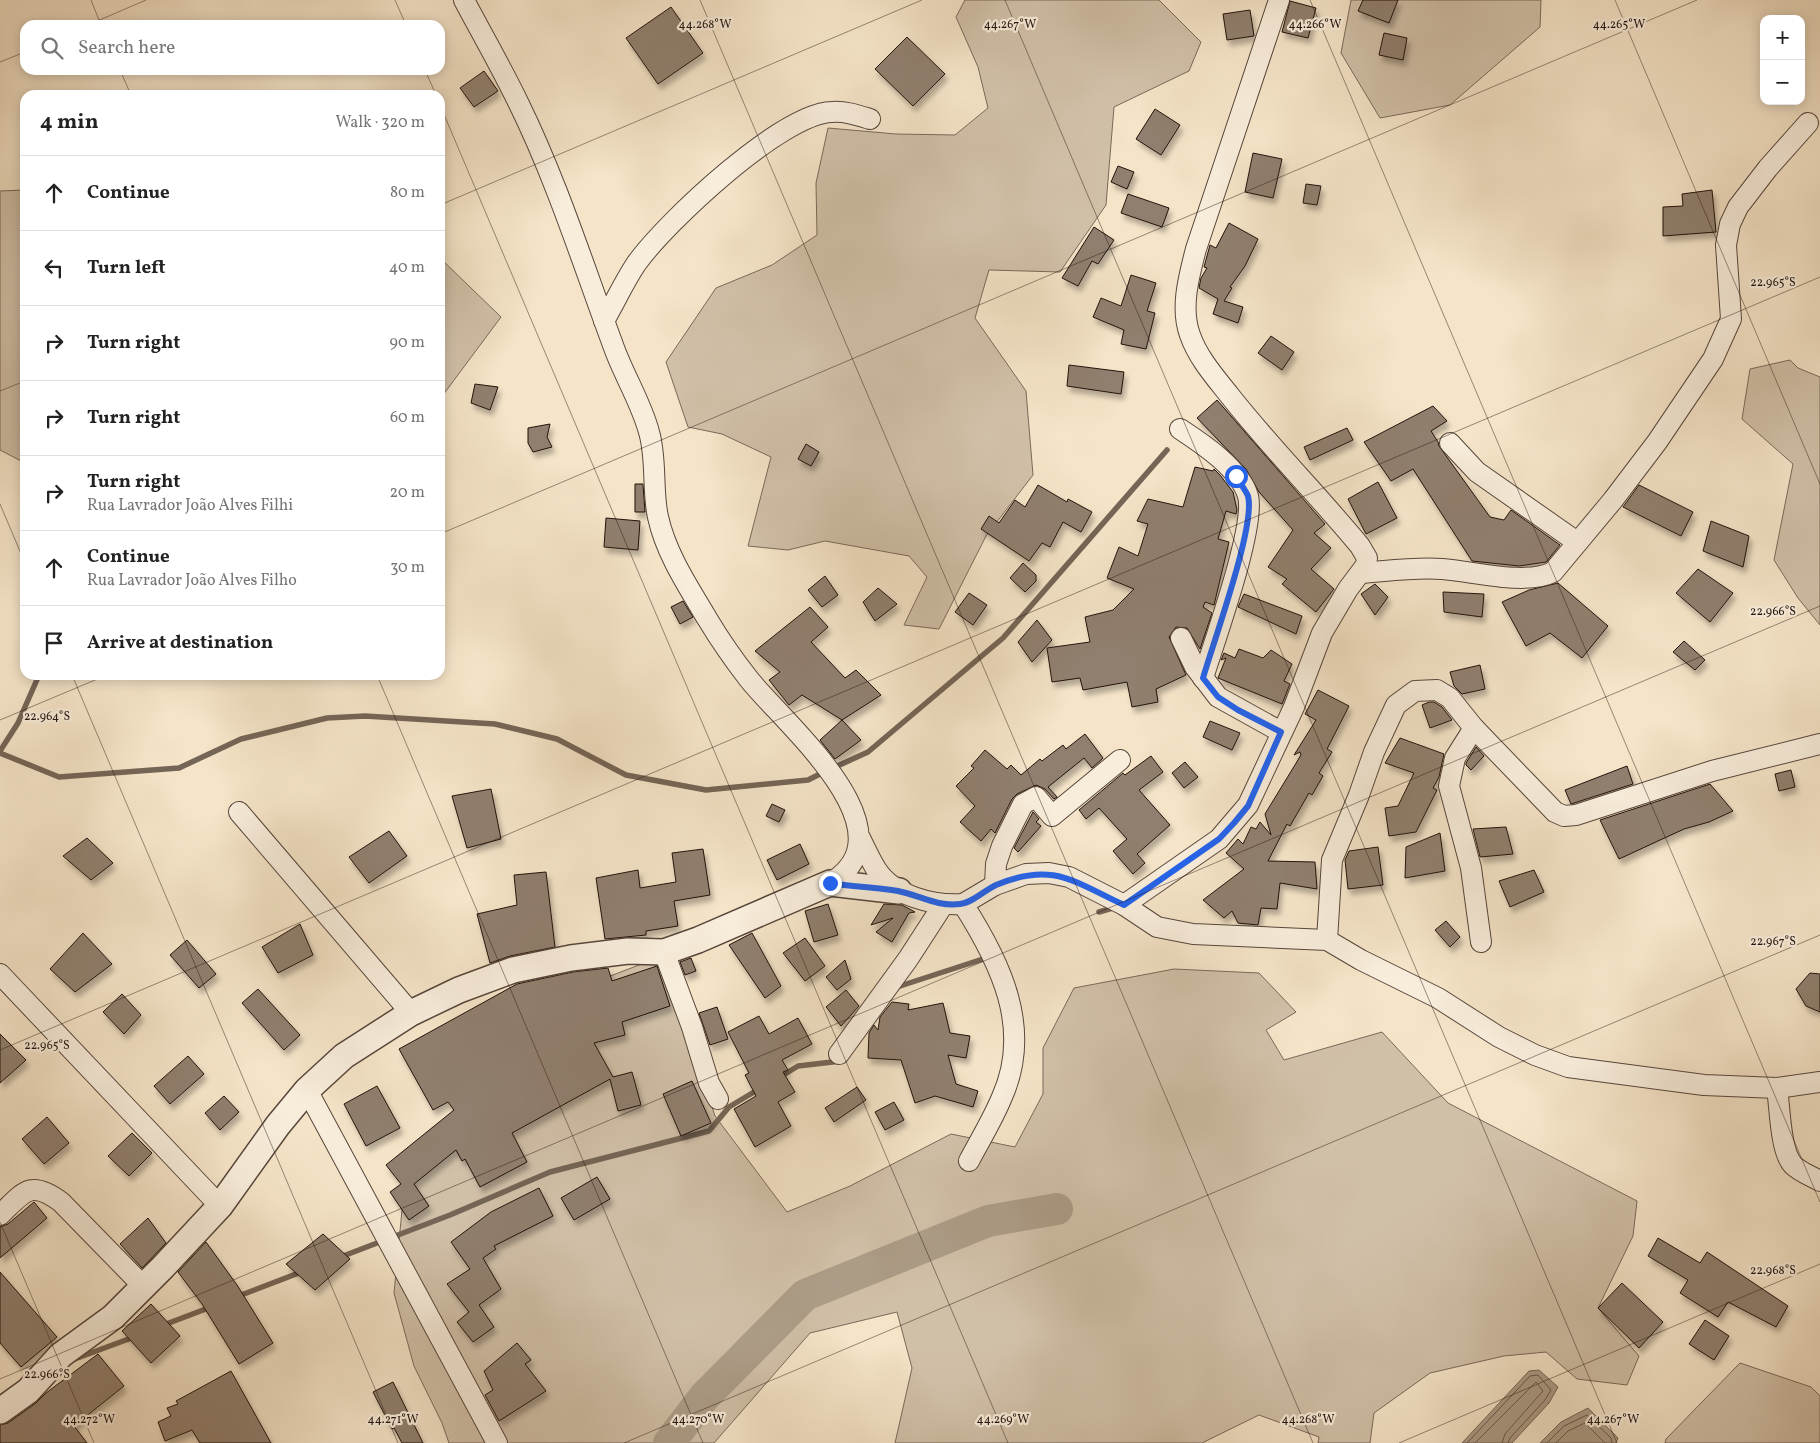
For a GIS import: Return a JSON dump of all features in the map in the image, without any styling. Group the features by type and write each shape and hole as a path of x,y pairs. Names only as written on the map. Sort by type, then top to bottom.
{"street":[{"path":"464,0 519,103 571,229 604,320 650,433 657,515 665,542 710,622 748,678 830,770 852,811 860,838 877,871 899,891"},
{"path":"1124,905 1219,839 1248,806 1294,707 1322,633 1348,589 1361,573 1367,558 1360,546 1214,377 1198,352 1190,334 1186,314 1190,270 1196,249 1279,0"},
{"path":"604,320 636,264 647,251 705,193 756,150 788,126 810,116 831,112 850,113 870,119"},
{"path":"1361,573 1408,569 1442,569 1491,575 1543,577 1553,572 1657,442 1712,360 1731,319 1726,245 1730,224 1738,207 1768,168 1808,123"},
{"path":"1180,429 1209,448 1236,476 1248,495 1249,515 1242,549 1203,678"},
{"path":"1450,443 1477,472 1577,542"},
{"path":"1180,638 1186,653 1218,697 1238,710 1281,732"},
{"path":"1327,940 1332,860 1360,795 1374,752 1396,705 1415,691 1437,690 1450,698 1474,728 1555,812 1564,816 1576,815 1712,771 1820,744"},
{"path":"1474,728 1454,758 1449,786 1471,868 1481,942"},
{"path":"995,885 996,864 1024,804 1036,797 1052,816 1120,760"},
{"path":"239,812 411,1013"},
{"path":"0,1411 28,1391 60,1355 113,1317 144,1287 220,1206 278,1125 308,1090 344,1056 411,1013 459,990 512,970 571,958 628,951 664,952 711,935 842,876 858,853 860,838"},
{"path":"839,1054 908,959 953,905 995,885 1026,874 1049,873 1068,877 1124,905 1157,927 1193,934 1327,940 1361,960 1438,998 1499,1037 1535,1056 1568,1067 1704,1085 1777,1088 1820,1082"},
{"path":"830,883 899,891 953,905 983,935 1012,1005 1015,1047 1006,1087 969,1161"},
{"path":"664,952 692,1027 709,1083 718,1099"},
{"path":"0,974 220,1206"},
{"path":"1777,1088 1785,1153 1792,1164 1801,1172 1820,1181"},
{"path":"308,1090 497,1443"},
{"path":"0,1215 23,1193 37,1189 50,1193 62,1202 144,1287"}],"shaded area":[{"path":"965,0 1159,0 1201,42 1189,71 1114,107 1106,205 1060,272 989,270 975,318 1026,391 1033,475 986,536 939,629 904,625 927,577 909,556 825,541 788,550 748,546 771,457 722,434 688,427 666,362 716,288 772,265 817,235 816,183 828,128 896,134 955,135 988,108 978,67 956,17"},
{"path":"1351,0 1541,0 1540,27 1450,105 1380,118 1341,53"},
{"path":"20,190 20,460 0,450 0,191"},
{"path":"445,263 501,317 445,392"},
{"path":"1790,360 1798,368 1820,377 1820,625 1798,598 1774,560 1793,464 1742,419 1750,369"},
{"path":"660,957 715,1116 787,1212 850,1186 951,1134 1015,1147 1043,1094 1043,1048 1074,988 1174,969 1259,973 1296,1012 1266,1030 1284,1060 1382,1032 1448,1103 1637,1201 1633,1236 1598,1308 1639,1356 1627,1385 1577,1379 1546,1352 1504,1356 1430,1373 1374,1413 1370,1443 1318,1443 1319,1437 1259,1415 1202,1443 895,1443 912,1368 897,1312 810,1333 714,1443 449,1443 442,1423 414,1366 394,1293 402,1210 417,1154 563,994"},
{"path":"1740,1363 1811,1387 1820,1396 1820,1443 1665,1443 1666,1439"}],"water":[{"path":"1539,1370 1558,1387 1549,1403 1512,1443 1462,1443 1529,1371"},
{"path":"1588,1408 1618,1438 1616,1443 1540,1443 1561,1422"}],"building":[{"path":"1363,0 1398,0 1389,23 1358,11"},
{"path":"1290,1 1316,8 1308,38 1282,32"},
{"path":"671,7 703,53 658,84 626,38"},
{"path":"1250,10 1254,36 1227,40 1223,14"},
{"path":"1384,33 1407,38 1403,60 1379,55"},
{"path":"907,37 945,74 913,106 875,69"},
{"path":"484,71 498,91 474,107 460,88"},
{"path":"1155,109 1180,125 1161,155 1136,139"},
{"path":"1253,153 1282,159 1273,198 1245,192"},
{"path":"1118,166 1134,172 1127,189 1111,182"},
{"path":"1306,184 1321,186 1317,205 1303,203"},
{"path":"1712,190 1716,232 1663,236 1663,207 1683,206 1682,194"},
{"path":"1128,194 1169,208 1162,227 1121,213"},
{"path":"1229,223 1258,239 1245,266 1230,287 1232,288 1224,301 1243,307 1238,323 1213,314 1218,299 1199,288 1201,278 1207,268 1204,267 1210,245 1216,248"},
{"path":"1094,227 1114,240 1098,264 1092,261 1078,286 1062,278"},
{"path":"1131,275 1156,283 1147,311 1155,313 1146,349 1121,344 1124,330 1093,317 1101,298 1121,306"},
{"path":"1271,336 1294,352 1282,370 1258,353"},
{"path":"1069,365 1124,372 1121,394 1067,386"},
{"path":"475,384 498,387 490,410 471,403"},
{"path":"1217,400 1325,524 1314,533 1331,548 1311,569 1334,589 1316,612 1282,584 1287,579 1268,567 1293,530 1259,492 1246,469 1197,418"},
{"path":"1433,406 1447,421 1431,431 1439,446 1490,517 1504,520 1511,510 1560,545 1546,562 1519,566 1472,561 1413,469 1391,481 1364,442"},
{"path":"550,424 547,437 552,447 533,452 528,443 528,428"},
{"path":"1347,428 1353,440 1310,460 1304,447"},
{"path":"806,444 819,452 811,466 798,459"},
{"path":"1195,467 1213,471 1214,469 1220,475 1233,492 1237,510 1236,514 1226,511 1218,539 1229,542 1214,605 1205,602 1203,607 1212,613 1200,649 1187,628 1176,627 1169,637 1186,675 1156,689 1158,702 1132,707 1127,682 1083,690 1080,678 1052,682 1047,648 1090,642 1085,617 1113,610 1134,589 1107,578 1119,547 1138,556 1148,524 1137,521 1148,499 1183,507"},
{"path":"1378,482 1397,518 1366,534 1348,499"},
{"path":"635,484 643,484 645,512 635,512"},
{"path":"1038,485 1067,502 1068,499 1092,512 1081,532 1063,522 1050,547 1042,543 1029,561 981,529 989,516 999,523 1015,500 1025,507"},
{"path":"1639,485 1693,512 1681,536 1623,507"},
{"path":"606,518 640,521 638,550 604,547"},
{"path":"1711,521 1749,536 1743,567 1703,551"},
{"path":"1023,563 1036,575 1036,581 1025,592 1010,578"},
{"path":"1698,569 1733,593 1710,622 1676,593"},
{"path":"825,576 838,595 822,607 808,590"},
{"path":"1558,583 1608,626 1582,658 1550,633 1526,646 1502,602 1529,590"},
{"path":"1375,584 1388,597 1375,615 1361,594"},
{"path":"878,588 897,604 875,621 863,602"},
{"path":"1443,592 1484,594 1482,617 1444,612"},
{"path":"969,593 987,605 973,625 955,612"},
{"path":"1244,594 1302,616 1296,634 1238,607"},
{"path":"683,601 693,617 680,624 671,607"},
{"path":"810,607 828,627 811,642 845,678 856,670 881,695 842,720 802,695 789,705 769,680 780,672 755,651"},
{"path":"1037,620 1052,640 1032,662 1018,642"},
{"path":"1684,641 1705,660 1695,670 1673,652"},
{"path":"1239,649 1263,658 1271,650 1292,664 1284,681 1290,684 1282,704 1218,678 1226,658 1221,660 1224,653 1235,658"},
{"path":"1480,665 1485,689 1462,694 1454,686 1450,672"},
{"path":"1318,690 1349,706 1327,749 1332,752 1319,773 1323,776 1312,795 1309,793 1290,826 1287,824 1268,861 1315,862 1317,889 1280,883 1277,909 1261,908 1258,925 1238,923 1232,911 1224,918 1203,900 1244,869 1226,853 1238,839 1243,844 1251,827 1256,829 1260,822 1271,835 1265,814 1301,755 1300,752 1294,755 1316,720 1305,714"},
{"path":"1434,702 1442,707 1452,720 1430,728 1422,705"},
{"path":"842,720 861,740 835,759 820,740"},
{"path":"1210,721 1240,733 1232,750 1203,737"},
{"path":"1085,734 1103,758 1092,768 1084,758 1048,787 1057,797 1054,799 1045,789 1036,785 1017,794 1012,799 995,833 991,829 981,841 960,822 975,806 956,786 974,768 971,766 985,750 1007,769 1011,765 1021,775 1040,759 1042,761 1063,745 1066,749"},
{"path":"1400,738 1444,754 1439,777 1433,788 1437,790 1416,832 1389,836 1385,808 1398,806 1414,773 1385,763"},
{"path":"1476,747 1484,756 1471,770 1466,763"},
{"path":"1151,756 1163,772 1139,790 1170,825 1137,854 1145,863 1133,874 1113,851 1127,839 1099,808 1086,819 1079,810 1123,773 1125,775"},
{"path":"1185,762 1198,777 1184,788 1172,773"},
{"path":"1627,766 1633,784 1571,804 1565,790"},
{"path":"1791,770 1795,787 1779,791 1775,774"},
{"path":"1710,784 1733,811 1709,822 1684,829 1619,859 1600,820"},
{"path":"491,789 501,839 467,848 452,796"},
{"path":"772,804 785,810 779,822 766,816"},
{"path":"1033,812 1039,819 1036,822 1041,826 1018,852 1014,848"},
{"path":"1506,827 1513,854 1480,857 1473,829"},
{"path":"389,831 407,856 369,883 349,857"},
{"path":"1440,833 1445,871 1405,878 1406,847"},
{"path":"87,838 113,863 91,880 63,856"},
{"path":"800,844 809,864 777,880 767,860"},
{"path":"1378,847 1383,885 1348,889 1345,860 1349,851"},
{"path":"703,849 710,895 674,901 678,926 646,931 646,935 605,939 596,878 638,870 640,888 676,882 672,853"},
{"path":"1534,870 1544,892 1510,907 1499,881"},
{"path":"546,872 555,947 510,956 490,963 477,914 517,905 514,875"},
{"path":"828,904 838,935 814,942 805,911"},
{"path":"884,904 902,905 915,912 909,913 892,942 876,932 893,918 871,925"},
{"path":"1446,921 1460,937 1450,947 1435,930"},
{"path":"300,924 313,955 278,973 262,947"},
{"path":"83,933 112,964 75,992 50,969"},
{"path":"752,933 781,986 765,998 729,945"},
{"path":"805,938 825,966 805,981 783,953"},
{"path":"187,940 216,974 199,988 170,955"},
{"path":"691,958 696,971 685,975 680,962"},
{"path":"845,960 851,979 837,990 826,977"},
{"path":"657,966 670,1006 622,1022 625,1035 594,1043 613,1077 632,1072 641,1105 618,1111 610,1079 512,1133 527,1162 480,1187 465,1159 462,1161 456,1150 414,1184 429,1206 409,1220 390,1192 401,1184 386,1165 454,1110 448,1102 433,1110 399,1049 517,984 573,972 608,968 612,981"},
{"path":"1810,973 1820,974 1820,1012 1806,1006 1796,989"},
{"path":"258,989 300,1035 284,1050 242,1003"},
{"path":"846,990 859,1006 841,1026 826,1007"},
{"path":"122,994 141,1015 124,1034 103,1012"},
{"path":"892,1002 909,1004 908,1010 943,1003 950,1033 970,1036 966,1058 948,1055 956,1084 978,1091 973,1107 935,1096 915,1103 901,1060 868,1058 869,1033 874,1025 878,1030 880,1017"},
{"path":"717,1007 728,1039 710,1045 699,1013"},
{"path":"759,1016 769,1034 798,1018 812,1044 782,1060 788,1070 783,1072 795,1092 778,1102 791,1126 755,1147 734,1109 756,1096 745,1075 749,1073 728,1032"},
{"path":"0,1034 26,1060 0,1083"},
{"path":"188,1056 204,1074 170,1104 154,1086"},
{"path":"692,1081 711,1123 681,1136 663,1094"},
{"path":"377,1086 400,1128 366,1146 344,1104"},
{"path":"857,1087 866,1100 834,1122 825,1108"},
{"path":"224,1096 239,1112 220,1130 205,1113"},
{"path":"894,1102 904,1120 885,1130 875,1112"},
{"path":"47,1117 69,1143 44,1164 22,1139"},
{"path":"132,1133 152,1153 129,1176 108,1156"},
{"path":"597,1177 610,1199 574,1220 561,1198"},
{"path":"539,1188 553,1216 494,1246 496,1249 483,1258 501,1289 479,1305 494,1327 473,1342 457,1322 469,1312 447,1284 470,1269 451,1242 491,1212"},
{"path":"34,1202 47,1218 0,1258 0,1227 8,1224"},
{"path":"148,1218 166,1243 142,1268 120,1244"},
{"path":"323,1234 350,1259 315,1290 286,1264"},
{"path":"1658,1238 1700,1263 1707,1252 1788,1306 1776,1327 1728,1302 1718,1317 1680,1293 1688,1280 1648,1256"},
{"path":"206,1242 237,1285 273,1343 239,1364 202,1304 178,1272"},
{"path":"0,1272 57,1337 21,1367 0,1343"},
{"path":"1622,1283 1663,1322 1639,1348 1598,1308"},
{"path":"151,1304 180,1336 151,1363 122,1331"},
{"path":"1705,1320 1729,1336 1714,1360 1689,1344"},
{"path":"517,1343 531,1360 525,1364 546,1391 499,1421 485,1395 493,1390 484,1371"},
{"path":"98,1354 124,1386 74,1426 87,1443 0,1443 0,1425 8,1423 36,1403 46,1393"},
{"path":"231,1371 271,1443 200,1443 192,1430 165,1441 158,1422 171,1416 167,1408 178,1404 176,1401"},
{"path":"393,1382 423,1443 402,1443 394,1428 392,1429 373,1392"}],"waterway":[{"path":"833,768 868,752 1003,638 1167,450"},
{"path":"0,751 18,723 37,680"},
{"path":"0,753 59,777 179,768 241,739 327,718 365,716 495,724 557,739 626,775 706,790 808,780 824,772"},
{"path":"1099,912 1116,907"},
{"path":"894,988 986,958"},
{"path":"780,1077 798,1066 841,1061"},
{"path":"338,1258 450,1215 550,1172 709,1131 729,1107 759,1089"},
{"path":"669,1443 705,1396 805,1295 988,1221 1057,1209"},
{"path":"236,1297 304,1271"},
{"path":"161,1326 211,1307"},
{"path":"72,1360 134,1337"}],"route":[{"path":"830,883 899,891 943,905 963,904 995,885 1026,874 1049,873 1068,877 1124,905 1219,839 1248,806 1281,732 1238,710 1218,697 1203,678 1242,549 1249,515 1248,495 1236,476"}]}
